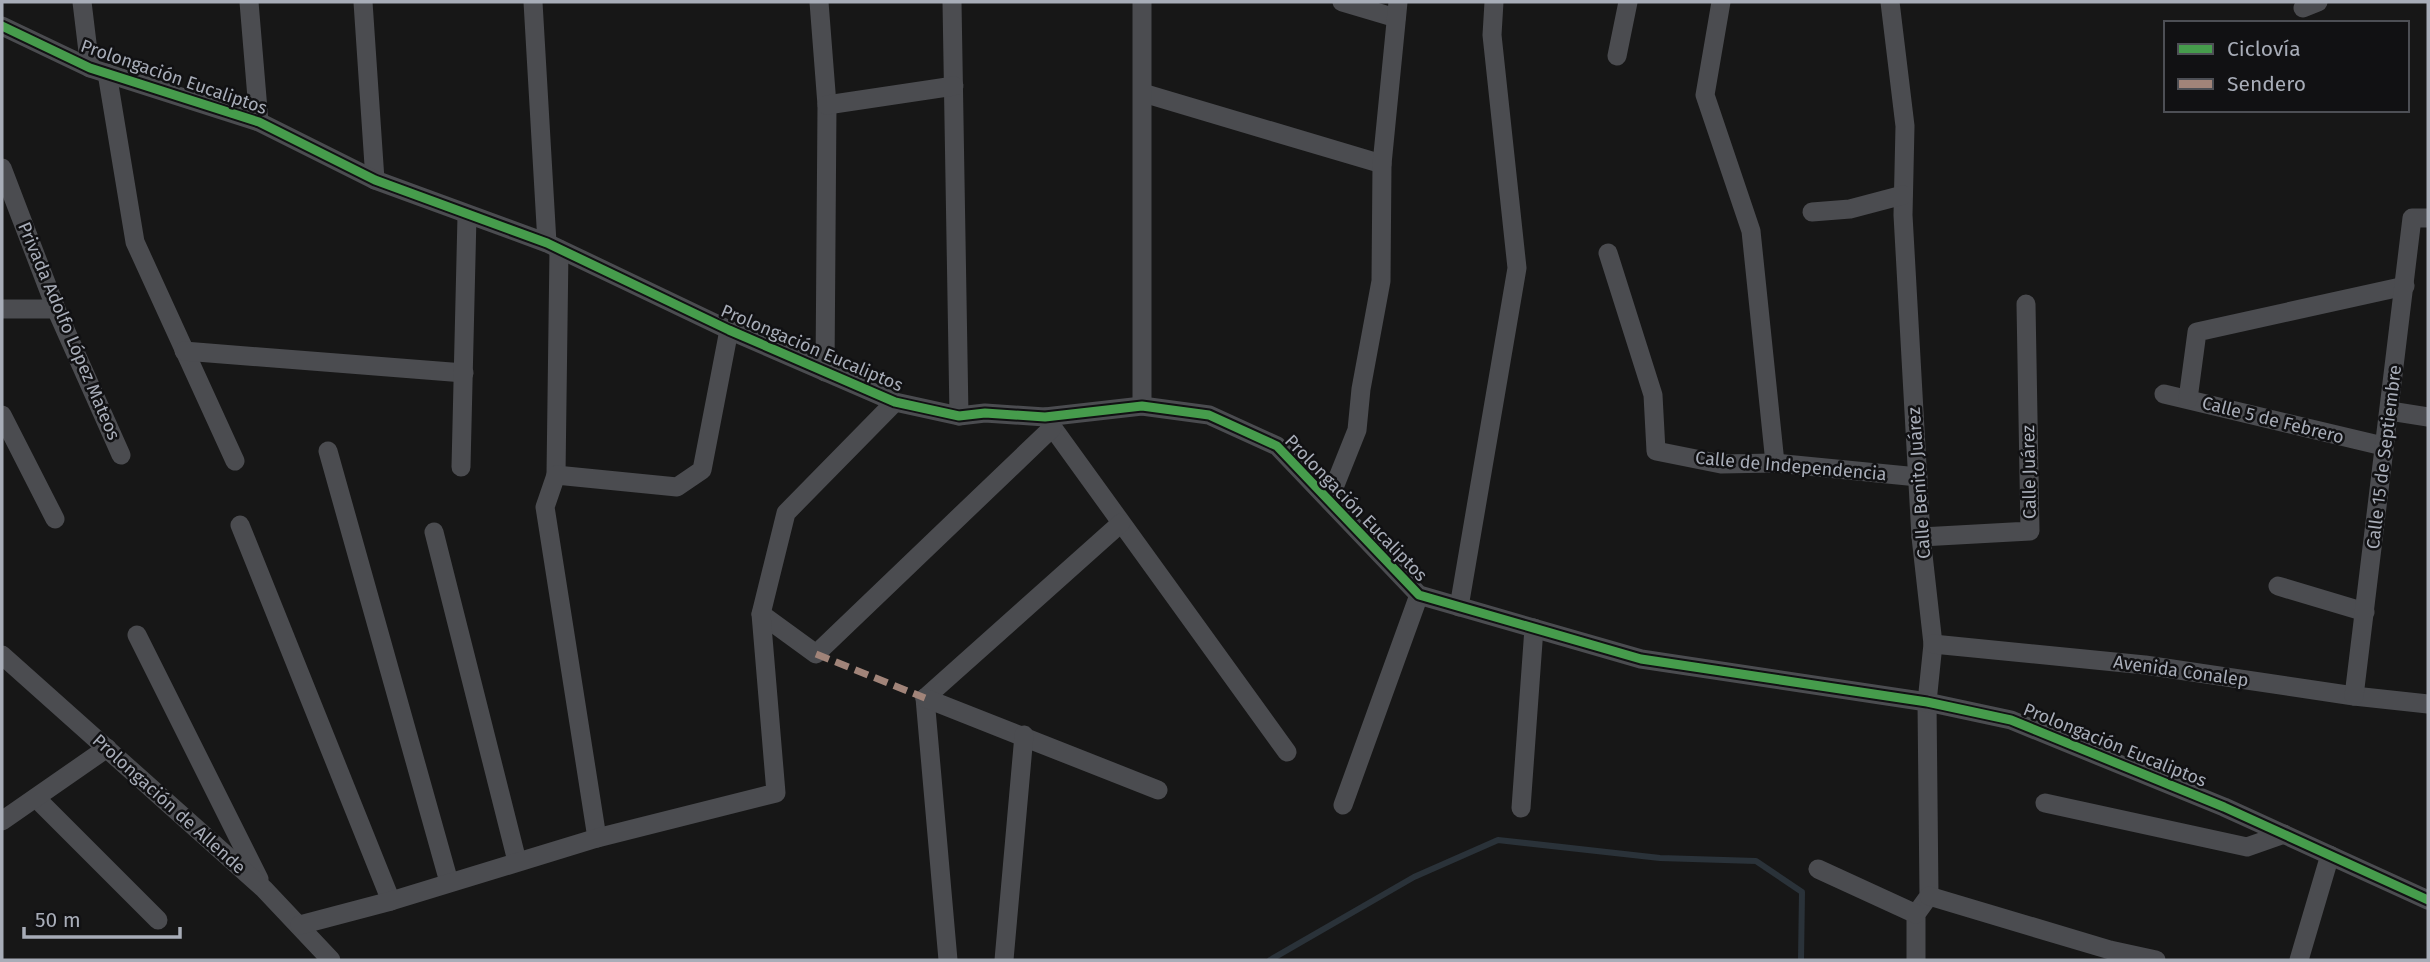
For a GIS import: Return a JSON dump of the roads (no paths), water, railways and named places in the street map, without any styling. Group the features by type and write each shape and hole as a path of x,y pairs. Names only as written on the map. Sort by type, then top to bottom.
{"street":[{"path":"82,2 135,242 235,461"},
{"path":"249,2 259,122"},
{"path":"363,2 375,180"},
{"path":"533,2 553,246 556,475 545,507 597,838"},
{"path":"818,2 827,105 825,372"},
{"path":"952,2 959,415"},
{"path":"1142,2 1142,406"},
{"path":"1329,500 1357,430 1361,389 1381,281 1382,164 1397,10 1342,2"},
{"path":"1459,607 1517,268 1492,35 1494,2"},
{"path":"1617,56 1628,2"},
{"path":"1721,2 1705,95 1751,231 1775,463"},
{"name":"Calle Benito Juárez","path":"1890,2 1905,125 1903,195 1921,537 1933,645 1927,702 1929,896"},
{"name":"Prolongación Eucaliptos","path":"2,26 98,70 259,122 375,180 553,246 729,330 895,402 959,415 985,414 1049,423 1142,406 1209,415 1277,446 1419,595 1641,659 1927,702 2011,720 2284,834 2428,900"},
{"path":"827,105 954,86"},
{"path":"1143,93 1382,164"},
{"name":"Privada Adolfo López Mateos","path":"2,169 55,309 121,455"},
{"path":"1812,212 1850,209 1903,195"},
{"path":"461,467 467,216"},
{"name":"Calle 15 de Septiembre","path":"2354,696 2405,286 2420,218"},
{"name":"Calle de Independencia","path":"1608,253 1653,394 1656,451 1721,464 1775,463 1918,477"},
{"path":"2188,399 2197,332 2405,286"},
{"name":"Calle Juárez","path":"1921,537 2030,531 2026,304"},
{"path":"2,309 55,309"},
{"path":"556,475 677,487 702,470 729,330"},
{"path":"184,351 464,373"},
{"name":"Calle 5 de Febrero","path":"2164,394 2383,446"},
{"path":"300,925 391,901 597,838 776,793 761,614 786,513 895,402"},
{"path":"2390,411 2428,417"},
{"path":"2,415 55,519"},
{"path":"761,614 816,654 1049,423 1287,752"},
{"path":"328,452 449,882"},
{"path":"925,698 1121,523"},
{"path":"240,525 391,901"},
{"path":"434,532 517,861"},
{"path":"2278,586 2365,612"},
{"path":"1343,805 1419,595"},
{"path":"1521,808 1534,628"},
{"path":"137,635 264,889"},
{"name":"Avenida Conalep","path":"1933,645 2145,665 2354,696 2428,704"},
{"name":"Prolongación de Allende","path":"2,654 264,889 331,960"},
{"path":"925,698 1158,790"},
{"path":"925,698 948,960"},
{"path":"1004,960 1024,735"},
{"path":"2,821 107,748"},
{"path":"36,798 158,920"},
{"path":"2045,803 2247,847 2284,834"},
{"path":"2299,960 2330,855"},
{"path":"1818,869 1916,914"},
{"path":"1916,960 1916,914 1929,896 2110,950 2156,960"}],"waterway":[{"path":"1270,960 1414,877 1498,840 1660,858 1756,861 1802,892 1801,960"}]}
